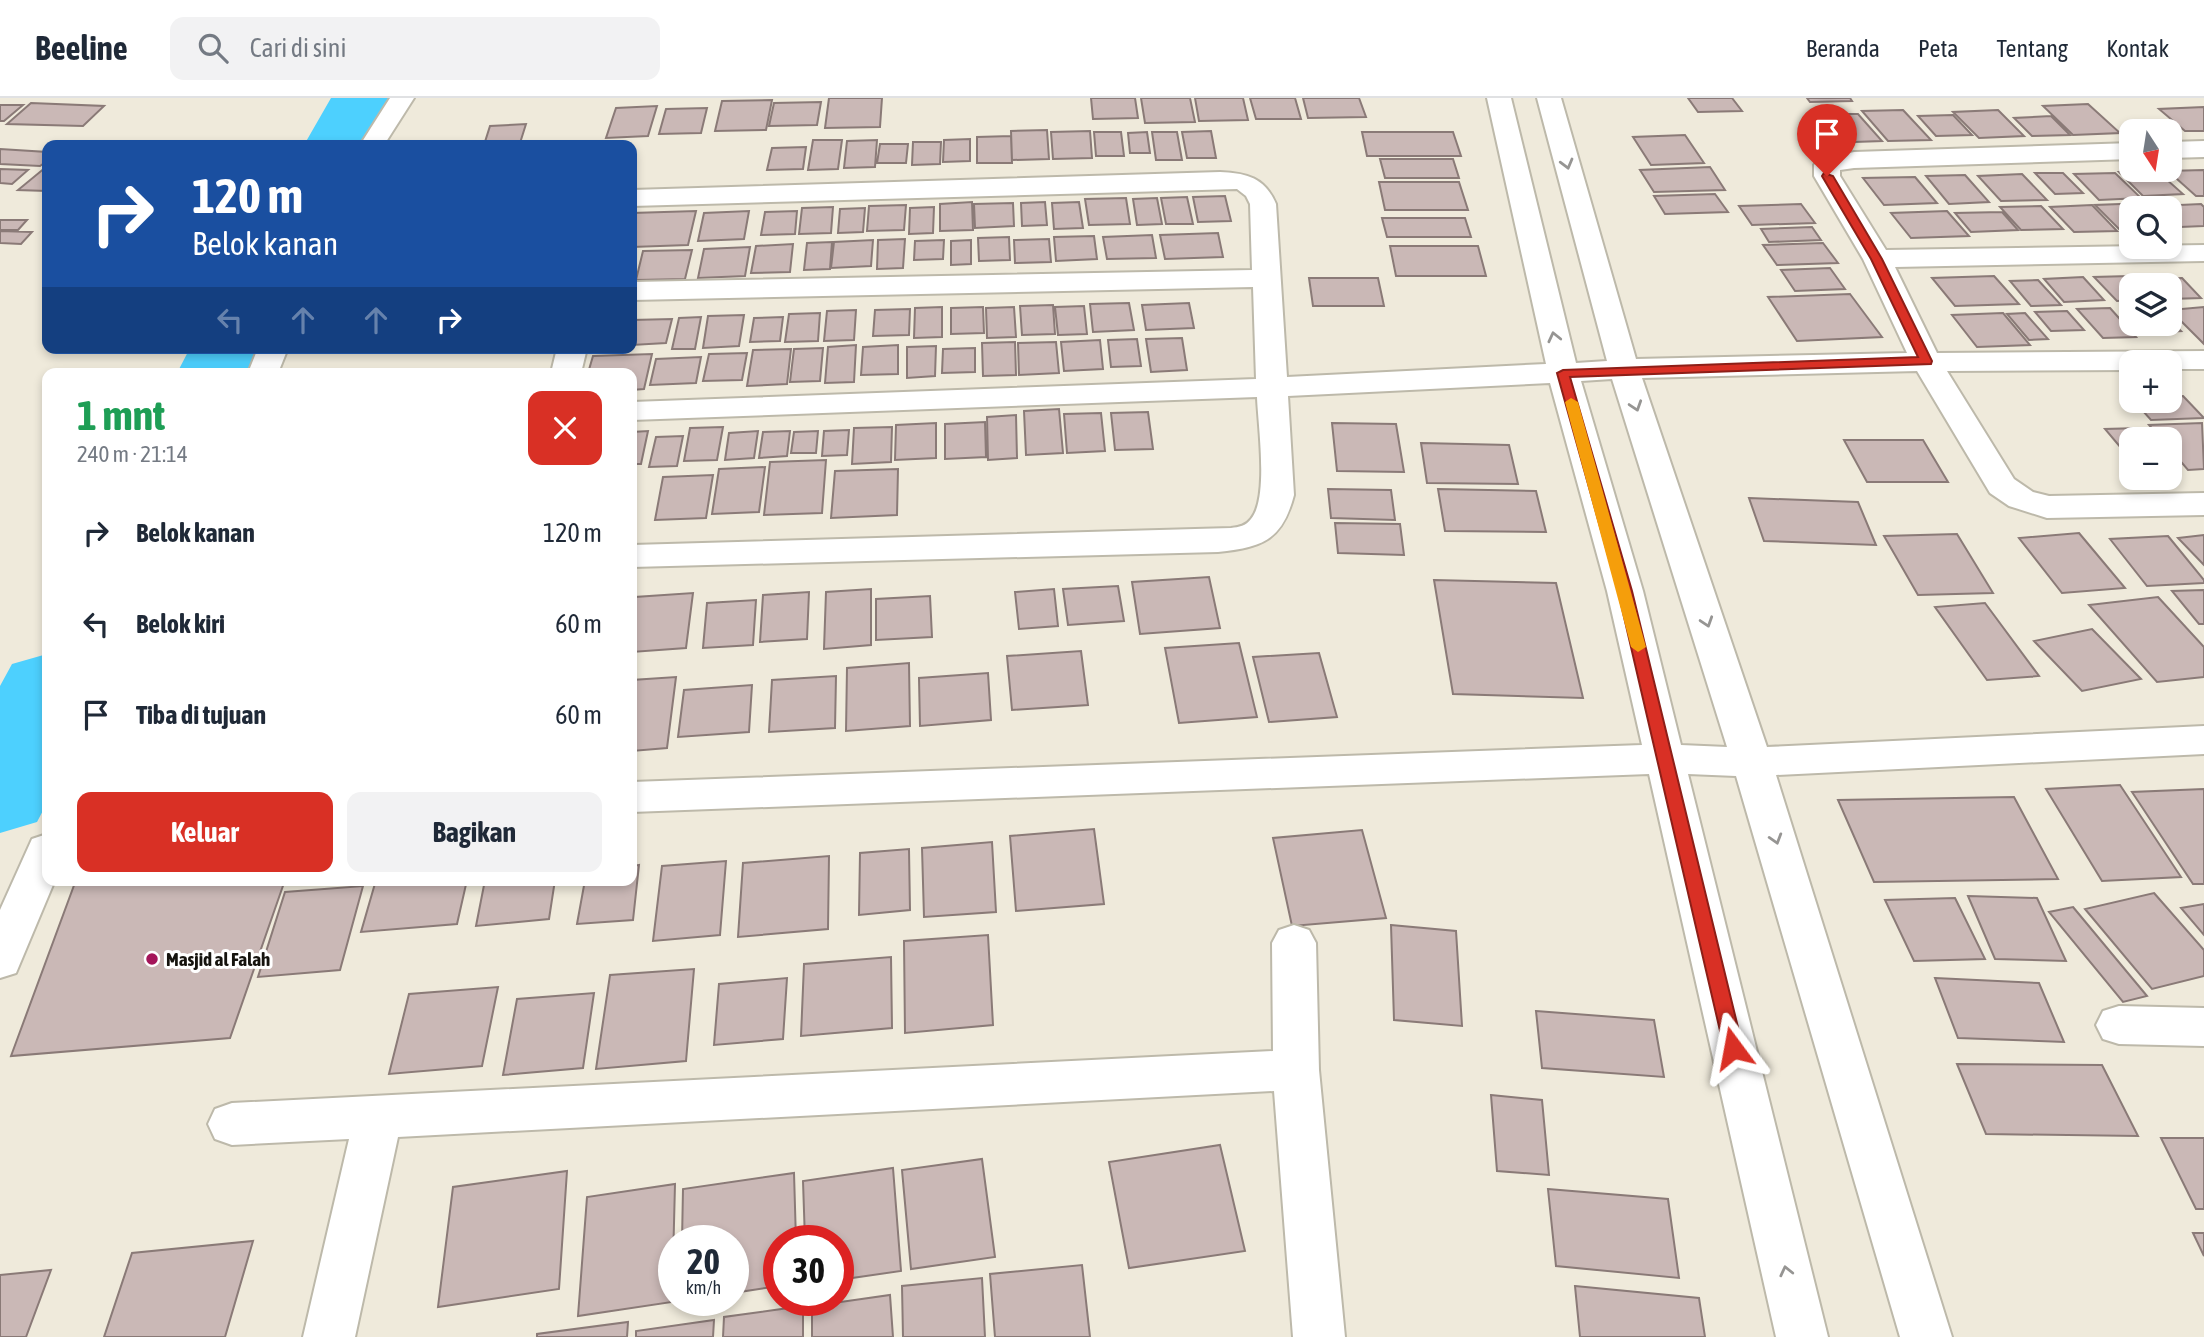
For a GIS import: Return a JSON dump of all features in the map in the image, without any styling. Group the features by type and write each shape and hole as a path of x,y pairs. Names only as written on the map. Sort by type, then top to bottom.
{"street":[{"path":"375,140 402,98"},
{"path":"1499,98 1563,373 1625,591 1802,1337"},
{"path":"1549,98 1624,369 1752,762 1926,1337"},
{"path":"2182,150 2204,149"},
{"path":"2119,151 1854,160 1827,165 1827,176 1877,259 1926,361 2002,486 2012,495 2047,507 2204,504"},
{"path":"637,198 1240,181 1252,184 1263,204 1277,495 1272,517 1263,530 1250,538 637,556"},
{"path":"1877,259 2204,253"},
{"path":"637,292 1267,278"},
{"path":"637,411 1273,387 1624,369 1926,361 2204,360"},
{"path":"637,797 1665,759 1752,762 2204,740"},
{"path":"0,960 42,862"},
{"path":"1294,943 1296,1070 1319,1337"},
{"path":"2119,1025 2204,1027"},
{"path":"232,1124 1296,1070"},
{"path":"329,1337 378,1118"}],"building":[{"path":"829,98 882,98 880,127 825,128"},
{"path":"1091,98 1135,98 1138,118 1093,119"},
{"path":"1141,98 1190,98 1195,122 1145,123"},
{"path":"1195,98 1243,98 1248,120 1199,121"},
{"path":"1250,98 1295,98 1301,119 1256,119"},
{"path":"1303,98 1359,98 1366,117 1308,118"},
{"path":"1688,98 1732,98 1742,111 1698,112"},
{"path":"1807,98 1850,98 1852,101 1810,102"},
{"path":"772,100 766,130 715,131 722,101"},
{"path":"821,102 817,125 769,126 774,103"},
{"path":"31,103 104,106 83,126 7,124"},
{"path":"2088,104 2119,133 2073,135 2043,106"},
{"path":"0,105 23,105 4,121 0,121"},
{"path":"657,106 648,136 606,138 616,108"},
{"path":"2204,107 2204,131 2185,131 2182,128 2182,119 2171,119 2159,109"},
{"path":"707,108 701,133 659,134 666,109"},
{"path":"1903,110 1931,140 1888,141 1862,111"},
{"path":"1998,110 2024,136 1979,138 1953,112"},
{"path":"1831,114 1858,114 1882,141 1854,142"},
{"path":"1953,115 1972,135 1936,136 1918,116"},
{"path":"2051,116 2070,135 2032,136 2014,118"},
{"path":"526,124 521,140 486,140 490,126"},
{"path":"1047,130 1049,159 1012,160 1011,131"},
{"path":"1090,131 1092,158 1053,159 1051,132"},
{"path":"1211,131 1216,158 1187,158 1182,132"},
{"path":"1094,132 1121,132 1124,156 1096,156"},
{"path":"1147,132 1150,153 1130,153 1128,133"},
{"path":"1152,132 1177,132 1182,160 1156,160"},
{"path":"1362,132 1453,132 1461,156 1367,156"},
{"path":"1685,135 1704,163 1651,165 1633,137"},
{"path":"1011,136 1012,163 977,163 977,137"},
{"path":"970,139 970,161 943,162 944,140"},
{"path":"813,140 842,140 838,169 808,170"},
{"path":"877,140 875,167 844,168 847,141"},
{"path":"913,142 941,142 940,164 912,165"},
{"path":"880,144 908,144 906,163 877,163"},
{"path":"806,147 803,169 767,170 772,148"},
{"path":"0,149 42,152 40,166 0,164"},
{"path":"1380,159 1453,159 1459,178 1385,178"},
{"path":"1710,167 1725,190 1654,192 1640,170"},
{"path":"0,169 28,170 12,184 0,183"},
{"path":"42,170 42,191 18,190"},
{"path":"2204,170 2204,196 2196,196 2180,182 2182,171"},
{"path":"2035,173 2063,173 2083,193 2055,194"},
{"path":"2115,173 2119,182 2124,182 2139,196 2099,200 2074,174"},
{"path":"2022,174 2047,200 2001,201 1978,176"},
{"path":"1965,175 1989,202 1949,204 1926,176"},
{"path":"1915,177 1937,203 1884,205 1863,178"},
{"path":"1379,182 1459,182 1468,210 1385,210"},
{"path":"2129,182 2169,182 2183,194 2143,196"},
{"path":"1715,194 1728,212 1665,214 1654,196"},
{"path":"1225,196 1231,221 1198,222 1193,197"},
{"path":"1187,197 1193,224 1166,224 1161,198"},
{"path":"1126,198 1130,224 1089,225 1085,199"},
{"path":"1157,198 1162,224 1137,225 1133,199"},
{"path":"972,202 973,230 940,231 940,204"},
{"path":"1045,202 1047,225 1022,226 1021,203"},
{"path":"1079,202 1083,228 1054,229 1052,203"},
{"path":"1013,203 1014,226 975,228 974,204"},
{"path":"1801,204 1815,223 1752,225 1739,206"},
{"path":"2119,204 2119,229 2095,205"},
{"path":"2201,204 2204,207 2204,226 2182,227 2182,205"},
{"path":"906,205 904,230 867,231 869,206"},
{"path":"2092,205 2117,231 2074,232 2050,207"},
{"path":"2041,206 2063,229 2021,230 2000,207"},
{"path":"833,207 831,233 799,234 802,208"},
{"path":"934,207 933,233 909,234 910,208"},
{"path":"865,208 863,232 838,233 840,209"},
{"path":"696,211 688,245 637,247 637,213"},
{"path":"749,211 744,239 698,241 704,213"},
{"path":"797,211 795,234 761,235 765,212"},
{"path":"1947,211 1969,236 1911,238 1891,213"},
{"path":"2002,212 2018,230 1971,232 1955,213"},
{"path":"1382,218 1465,218 1471,237 1387,237"},
{"path":"0,220 27,220 18,230 0,230"},
{"path":"1812,227 1821,240 1769,242 1761,229"},
{"path":"0,231 32,232 21,244 0,243"},
{"path":"1218,233 1223,257 1165,259 1160,235"},
{"path":"1152,235 1156,258 1107,259 1103,237"},
{"path":"1094,236 1097,259 1056,261 1054,237"},
{"path":"1009,237 1010,260 979,261 978,238"},
{"path":"905,239 903,268 877,269 878,240"},
{"path":"1049,239 1051,262 1015,263 1014,240"},
{"path":"873,240 871,266 831,268 834,242"},
{"path":"944,240 943,259 914,260 915,241"},
{"path":"971,240 971,264 951,265 951,241"},
{"path":"832,242 830,269 804,270 807,243"},
{"path":"1823,243 1838,263 1777,265 1763,245"},
{"path":"793,244 790,272 751,273 756,246"},
{"path":"1390,246 1478,246 1486,276 1396,276"},
{"path":"750,247 745,276 698,278 704,249"},
{"path":"692,250 685,279 637,280 643,251"},
{"path":"1830,268 1845,289 1795,291 1781,270"},
{"path":"1994,276 2019,304 1955,306 1932,278"},
{"path":"2119,276 2119,301 2117,301 2094,277"},
{"path":"2083,277 2104,300 2064,302 2044,279"},
{"path":"1309,278 1378,278 1384,306 1313,306"},
{"path":"2182,278 2201,298 2182,299"},
{"path":"2038,280 2061,305 2031,306 2010,281"},
{"path":"1850,294 1882,337 1797,341 1768,297"},
{"path":"1129,303 1134,330 1093,332 1090,304"},
{"path":"1189,303 1194,328 1146,330 1142,305"},
{"path":"1053,305 1055,334 1022,335 1020,306"},
{"path":"1084,306 1087,334 1058,335 1055,307"},
{"path":"942,307 942,337 914,338 915,308"},
{"path":"983,307 984,333 951,334 951,308"},
{"path":"1014,307 1016,337 987,338 986,308"},
{"path":"2204,307 2204,344 2182,322 2182,309"},
{"path":"2110,308 2119,318 2119,336 2136,337 2103,338 2077,309"},
{"path":"910,309 909,335 873,336 875,310"},
{"path":"856,310 854,340 824,341 827,311"},
{"path":"2067,311 2084,330 2051,331 2035,312"},
{"path":"820,313 818,341 785,342 789,314"},
{"path":"2003,313 2030,345 1977,347 1952,315"},
{"path":"2025,313 2048,339 2029,340 2007,314"},
{"path":"744,315 739,346 703,348 708,316"},
{"path":"701,317 695,349 672,349 679,318"},
{"path":"783,317 780,341 750,342 754,318"},
{"path":"672,319 666,343 637,345 637,320"},
{"path":"1182,338 1187,370 1151,372 1146,339"},
{"path":"1137,339 1141,366 1111,367 1108,340"},
{"path":"1100,340 1103,369 1064,371 1061,342"},
{"path":"1015,342 1016,375 983,376 982,343"},
{"path":"1056,342 1059,373 1019,375 1018,343"},
{"path":"856,345 854,382 825,383 828,347"},
{"path":"898,345 898,374 861,375 863,347"},
{"path":"936,346 935,376 907,378 907,347"},
{"path":"823,348 820,381 790,382 794,349"},
{"path":"975,348 975,372 942,373 943,349"},
{"path":"791,349 787,384 747,386 753,350"},
{"path":"747,353 742,380 703,381 709,354"},
{"path":"652,354 644,389 637,390 637,368 589,368 593,356"},
{"path":"701,357 696,383 650,385 656,359"},
{"path":"2182,396 2204,418 2151,420 2145,413 2182,413"},
{"path":"1059,409 1063,453 1026,455 1024,411"},
{"path":"1148,412 1153,449 1115,450 1111,413"},
{"path":"1101,413 1105,451 1067,453 1064,414"},
{"path":"1016,415 1017,458 988,460 987,417"},
{"path":"985,422 986,457 945,459 945,424"},
{"path":"936,423 936,458 895,460 896,425"},
{"path":"1332,423 1396,424 1404,472 1337,471"},
{"path":"2202,423 2204,469 2188,470 2182,463 2182,427 2149,425"},
{"path":"723,427 717,460 684,461 690,428"},
{"path":"892,427 891,462 852,464 854,428"},
{"path":"2105,429 2119,429 2119,446"},
{"path":"849,430 847,455 822,456 824,431"},
{"path":"648,431 641,464 637,464 637,432"},
{"path":"758,431 754,458 725,460 729,433"},
{"path":"790,431 787,456 759,458 763,432"},
{"path":"818,431 816,453 791,453 794,432"},
{"path":"683,436 677,466 649,467 656,437"},
{"path":"1844,440 1923,440 1948,482 1867,482"},
{"path":"1421,443 1509,445 1518,484 1427,483"},
{"path":"826,460 822,513 764,515 770,462"},
{"path":"765,467 759,512 712,514 719,469"},
{"path":"898,469 897,515 831,518 835,471"},
{"path":"713,475 706,518 655,520 663,477"},
{"path":"1328,489 1391,490 1395,520 1331,518"},
{"path":"1438,489 1536,491 1546,532 1445,531"},
{"path":"1749,498 1858,502 1876,545 1764,541"},
{"path":"1335,523 1400,524 1404,555 1338,553"},
{"path":"2079,533 2125,588 2062,593 2019,538"},
{"path":"1957,534 1993,593 1918,595 1884,536"},
{"path":"2204,535 2204,565 2178,538"},
{"path":"2168,536 2204,583 2147,586 2110,539"},
{"path":"1209,577 1220,628 1140,634 1132,582"},
{"path":"1434,580 1556,583 1583,698 1453,694"},
{"path":"1118,586 1124,621 1068,625 1063,589"},
{"path":"871,589 871,645 824,649 826,592"},
{"path":"1054,589 1058,626 1019,629 1015,592"},
{"path":"2204,590 2204,624 2199,624 2172,591"},
{"path":"809,592 807,639 760,642 763,595"},
{"path":"693,593 686,648 637,652 637,597"},
{"path":"930,596 932,637 876,640 876,599"},
{"path":"2158,597 2204,647 2204,677 2157,682 2089,605"},
{"path":"756,600 753,645 703,648 707,603"},
{"path":"1985,603 2039,676 1987,680 1935,607"},
{"path":"2092,629 2141,679 2082,691 2034,641"},
{"path":"1239,643 1257,717 1179,723 1165,648"},
{"path":"1081,651 1088,705 1012,710 1007,656"},
{"path":"1319,653 1337,717 1269,722 1253,657"},
{"path":"909,663 910,726 846,731 847,668"},
{"path":"988,673 991,720 920,726 919,678"},
{"path":"836,676 835,728 769,732 772,680"},
{"path":"676,677 667,748 637,751 637,680"},
{"path":"752,685 749,732 678,737 684,690"},
{"path":"2120,785 2181,877 2102,881 2046,789"},
{"path":"2204,789 2204,884 2193,884 2132,792"},
{"path":"2014,797 2058,879 1874,882 1838,800"},
{"path":"1094,829 1104,904 1016,911 1010,836"},
{"path":"1362,830 1386,918 1292,926 1273,838"},
{"path":"992,842 996,912 924,917 922,848"},
{"path":"909,849 910,910 859,915 860,853"},
{"path":"829,856 828,929 738,937 743,863"},
{"path":"726,861 720,935 653,941 662,866"},
{"name":"Masjid al Falah","path":"74,886 283,886 230,1038 11,1056"},
{"path":"363,886 340,970 258,977 285,892"},
{"path":"374,886 466,886 457,924 361,932"},
{"path":"484,886 554,886 549,919 476,926"},
{"path":"584,886 637,886 633,920 577,924"},
{"path":"2154,893 2204,950 2204,976 2152,989 2085,909"},
{"path":"1968,896 2037,898 2066,961 1995,959"},
{"path":"1955,898 1985,959 1914,961 1885,900"},
{"path":"2204,904 2204,935 2181,908"},
{"path":"2073,907 2147,996 2123,1002 2049,912"},
{"path":"1391,925 1456,931 1462,1026 1394,1020"},
{"path":"988,935 993,1025 905,1033 904,941"},
{"path":"891,957 892,1028 801,1036 804,964"},
{"path":"694,969 686,1061 596,1069 610,975"},
{"path":"787,978 783,1039 714,1045 719,984"},
{"path":"1935,978 2039,983 2064,1042 1958,1038"},
{"path":"498,987 482,1066 389,1074 409,994"},
{"path":"594,993 583,1068 503,1075 517,999"},
{"path":"1536,1011 1654,1020 1664,1077 1542,1068"},
{"path":"1957,1064 2102,1065 2138,1136 1986,1134"},
{"path":"1491,1095 1542,1100 1549,1175 1497,1171"},
{"path":"2161,1138 2204,1138 2204,1209 2196,1209"},
{"path":"1220,1145 1245,1251 1129,1268 1109,1162"},
{"path":"982,1159 995,1257 911,1269 902,1170"},
{"path":"893,1168 901,1271 854,1278 854,1225 804,1225 803,1181"},
{"path":"567,1171 559,1289 438,1307 453,1187"},
{"path":"794,1173 796,1225 763,1225 763,1288 749,1291 749,1225 682,1225 683,1189"},
{"path":"675,1184 674,1225 658,1225 658,1304 578,1316 587,1197"},
{"path":"1548,1189 1668,1199 1679,1278 1556,1266"},
{"path":"2193,1233 2204,1233 2204,1256"},
{"path":"253,1241 225,1337 104,1337 132,1253"},
{"path":"1082,1265 1090,1337 995,1337 990,1274"},
{"path":"51,1270 26,1337 0,1337 0,1275"},
{"path":"982,1278 985,1337 903,1337 902,1286"},
{"path":"1575,1286 1699,1298 1705,1337 1580,1337"},
{"path":"890,1295 893,1337 812,1337 812,1316 854,1316 854,1300"},
{"path":"763,1312 763,1316 803,1316 803,1337 723,1337 724,1317 749,1316 749,1314"},
{"path":"714,1320 713,1337 636,1337 636,1331"},
{"path":"628,1322 627,1337 537,1337 537,1334"}],"waterway":[{"path":"340,140 362,98"},
{"path":"219,368 226,354"},
{"path":"0,794 42,700"}],"slow traffic":[{"path":"1571,402 1625,591 1638,647"}],"place":[{"name":"Masjid al Falah","path":"152,959"}],"route":[{"path":"1733,1048 1625,591 1563,373 1926,361 1877,259 1827,176"}]}
